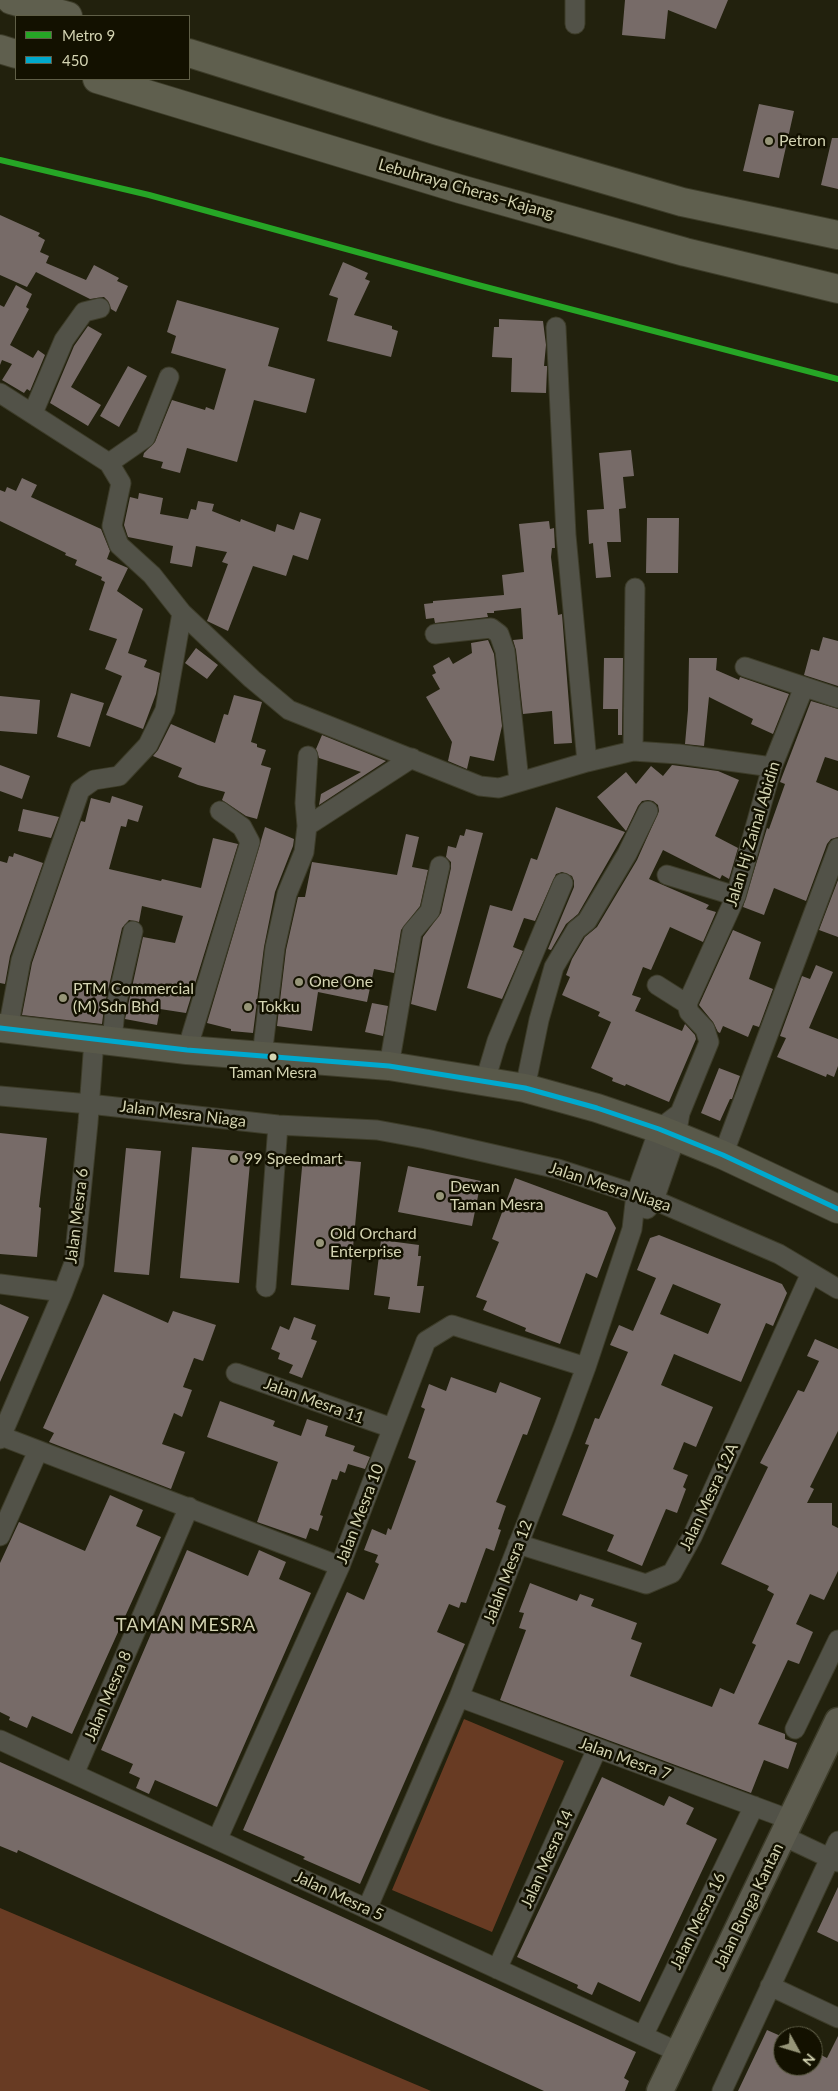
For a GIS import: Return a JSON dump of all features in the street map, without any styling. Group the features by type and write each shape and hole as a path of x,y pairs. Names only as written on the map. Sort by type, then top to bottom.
{"highway":[{"path":"11,0 64,15"},
{"path":"0,49 15,54"},
{"path":"190,53 438,131 682,202 838,235"},
{"name":"Lebuhraya Cheras–Kajang","path":"100,80 479,194 686,252 838,289"}],"main road":[{"path":"4,1028 187,1050 389,1066 525,1088 672,1126 723,1155 838,1209"}],"street":[{"path":"575,0 575,24"},
{"path":"33,413 64,340 84,312 100,308"},
{"path":"556,327 566,535 587,762"},
{"path":"109,463 145,438 170,377"},
{"path":"0,393 109,463 121,483 112,526 119,545 152,576 182,613 252,679 289,710 480,786 499,788 587,762 633,751 678,754 772,767"},
{"path":"633,751 635,588"},
{"path":"4,1028 21,960 80,790 94,780 119,776 148,745 165,710 182,613"},
{"path":"435,634 492,628 499,634 505,651 519,781"},
{"path":"745,667 838,698"},
{"name":"Jalan Hj Zainal Abidin","path":"687,1004 736,896 772,767 804,687"},
{"path":"262,1056 275,948 287,894 304,852 308,826 305,803 308,756"},
{"path":"308,826 412,758"},
{"path":"187,1050 250,842 242,827 220,811"},
{"path":"525,1088 539,1020 554,967 576,930 587,921 627,854 648,811"},
{"path":"723,1155 838,848"},
{"path":"389,1066 412,932 430,911 440,866"},
{"path":"667,875 736,896"},
{"path":"485,1081 497,1041 562,883"},
{"name":"Jalan Mesra 6","path":"0,1438 74,1263 89,1104 103,1040 115,1010 133,931"},
{"path":"632,1229 636,1194 672,1126 710,1042 705,1029 689,1012 687,1004 657,985"},
{"name":"Jalan Mesra Niaga","path":"0,1096 89,1104 278,1126 377,1130 558,1168 654,1200 779,1254 838,1289"},
{"path":"266,1287 278,1126"},
{"path":"632,1229 654,1200 672,1126"},
{"name":"Jalaln Mesra 12","path":"367,1909 459,1698 586,1367 632,1229"},
{"name":"Jalan Mesra 12A","path":"518,1544 646,1584 672,1573 692,1537 811,1273"},
{"path":"0,1284 63,1292"},
{"name":"Jalan Mesra 10","path":"217,1840 340,1566 426,1341 452,1324 586,1367"},
{"name":"Jalan Mesra 11","path":"236,1373 392,1428"},
{"path":"0,1438 189,1507 340,1566"},
{"path":"0,1536 38,1451"},
{"name":"Jalan Mesra 8","path":"74,1774 189,1507"},
{"path":"795,1729 838,1640"},
{"name":"Jalan Mesra 7","path":"459,1698 754,1806 834,1860"},
{"name":"Jalan Bunga Kantan","path":"660,2091 838,1721"},
{"name":"Jalan Mesra 5","path":"0,1740 678,2052"},
{"name":"Jalan Mesra 14","path":"497,1969 597,1749"},
{"name":"Jalan Mesra 16","path":"643,2036 754,1806"},
{"path":"722,2091 770,1986 834,1860 838,1841"},
{"path":"770,1986 838,2018"}],"shaded area":[{"path":"464,1719 564,1761 492,1932 392,1890"},
{"path":"0,1908 431,2091 0,2091"}],"building":[{"path":"625,0 728,0 716,29 668,10 665,39 622,35"},
{"name":"Petron","path":"759,104 794,111 779,178 743,171"},
{"path":"832,138 838,138 838,189 821,185"},
{"path":"0,215 40,233 38,236 45,240 40,252 49,256 46,263 86,280 94,265 119,278 117,281 128,286 116,312 111,309 104,297 90,299 36,272 27,287 0,275"},
{"path":"343,262 368,273 365,279 370,281 354,315 392,326 392,329 398,331 391,357 327,341 338,298 329,295"},
{"path":"16,285 32,294 26,307 29,309 10,345 33,358 38,350 45,355 30,391 27,389 24,393 2,380 12,364 2,360 0,365 0,305 4,307"},
{"path":"177,300 279,328 268,366 315,379 306,413 254,400 237,462 187,448 180,473 161,468 163,462 143,457 144,453 155,442 172,400 205,410 206,407 214,410 226,369 171,353 176,336 167,332"},
{"path":"499,319 543,321 546,345 544,366 547,366 546,393 511,392 512,358 492,357 494,327 499,327"},
{"path":"88,326 102,334 71,387 101,405 88,426 50,403 74,346"},
{"path":"128,366 147,376 119,427 100,416"},
{"path":"631,450 634,476 623,477 626,508 619,509 621,542 607,542 611,577 596,578 593,543 589,544 587,510 604,509 599,453"},
{"path":"22,478 37,485 31,497 101,529 110,551 107,559 128,568 117,591 143,609 128,653 147,660 144,667 160,673 156,694 143,729 106,715 122,676 105,669 117,639 89,630 105,582 101,580 102,577 75,565 77,560 65,555 66,553 0,521 0,490 5,492 7,487 16,491"},
{"path":"139,493 163,498 160,514 188,519 191,509 196,510 198,501 214,504 212,511 240,522 241,519 275,532 277,524 294,530 300,512 321,519 308,560 293,555 286,576 253,566 228,631 207,621 228,564 222,562 227,552 196,546 192,567 170,563 173,546 128,537 124,525 130,497 138,499"},
{"path":"647,518 679,518 678,573 646,573"},
{"path":"549,521 550,529 554,528 555,548 552,548 551,557 558,615 562,614 572,743 554,744 552,711 523,714 516,650 513,640 523,639 521,608 494,611 494,613 487,613 488,617 435,623 434,618 426,619 424,604 433,603 433,601 504,595 502,575 524,572 519,524"},
{"path":"823,637 838,641 838,686 804,675 811,649 819,651"},
{"path":"488,640 494,654 502,726 494,761 470,756 467,769 448,761 452,742 426,697 440,689 432,675 436,673 433,666 449,657 453,664 472,653 471,643"},
{"path":"196,648 218,665 207,679 185,663"},
{"path":"604,658 623,658 622,735 618,735 618,709 603,709"},
{"path":"689,658 717,658 716,670 739,680 740,677 789,694 773,734 751,724 753,719 709,697 704,746 685,744"},
{"path":"71,693 104,703 90,747 57,737"},
{"path":"234,695 262,702 251,742 257,744 257,747 266,750 261,765 271,768 257,819 246,816 222,800 225,792 198,785 178,777 182,768 153,756 171,724 215,743 224,714 228,715"},
{"path":"0,696 40,700 37,734 0,731"},
{"path":"811,701 838,709 838,761 825,757 816,782 838,791 838,837 831,839 827,844 806,901 774,888 764,915 743,907 767,828 769,829 785,784 780,782"},
{"path":"322,735 386,761 319,805 321,794 361,772 319,758 316,749"},
{"path":"0,765 30,776 22,799 0,791"},
{"path":"672,765 718,771 739,780 715,836 738,848 729,879 722,875 720,879 663,850 649,879 709,905 706,909 716,912 703,942 670,927 651,970 643,967 632,995 641,998 635,1011 682,1031 685,1024 695,1035 696,1039 669,1102 626,1084 625,1086 612,1081 613,1078 591,1068 611,1022 598,1016 600,1012 562,995 570,977 566,975 572,959 585,937 597,927 637,860 659,811 658,805 653,801 642,801 626,831 597,797 626,772 636,784 651,766 663,776"},
{"path":"112,796 143,806 138,822 128,819 126,827 121,826 109,869 201,888 213,838 238,844 186,1013 160,1009 157,1025 125,1019 143,937 175,943 183,916 142,906 139,922 129,920 122,928 102,1024 22,1015 32,963 81,821 85,822 91,798 110,803"},
{"path":"556,807 625,832 578,914 566,924 551,950 548,949 574,887 572,876 562,872 556,874 535,921 524,918 513,947 523,951 502,999 467,988 490,905 512,911 531,858 537,860"},
{"path":"23,809 59,817 51,838 18,831"},
{"path":"265,827 294,839 293,846 275,892 264,947 253,1033 231,1031 231,1029 207,1023"},
{"path":"466,829 483,833 436,1011 411,1004 423,937 441,913 451,868 451,862 446,857 448,846 456,848 460,835 464,836"},
{"path":"406,834 419,837 412,867 428,870 420,906 401,930 394,973 374,969 367,1002 318,992 312,1031 277,1026 286,950 298,897 305,897 312,862 397,875"},
{"path":"14,853 43,863 10,956 5,984 0,983 0,861 7,863 9,856 13,857"},
{"path":"838,880 838,937 819,930"},
{"path":"733,930 761,942 749,979 773,989 759,1027 753,1025 748,1037 723,1026 720,1033 718,1032 713,1022 699,1005"},
{"path":"816,965 833,972 809,1028 838,1039 838,1066 834,1077 827,1074 826,1077 777,1057 786,1038 780,1036 802,976 810,979"},
{"path":"372,1003 388,1006 383,1036 365,1032"},
{"path":"719,1068 740,1076 732,1099 730,1099 720,1121 701,1113"},
{"path":"0,1133 47,1138 39,1207 41,1208 37,1257 0,1254"},
{"path":"192,1147 251,1152 239,1283 180,1278"},
{"path":"126,1148 161,1151 149,1275 114,1272"},
{"path":"303,1157 361,1162 349,1290 291,1285"},
{"name":"Dewan Taman Mesra","path":"408,1166 481,1181 472,1226 398,1212"},
{"path":"515,1178 607,1212 616,1228 597,1278 586,1273 560,1344 525,1331 526,1328 483,1310 487,1301 476,1297 499,1242 492,1239"},
{"path":"659,1235 782,1284 787,1293 773,1326 766,1323 741,1382 674,1354 661,1385 713,1407 696,1447 684,1442 673,1469 688,1475 683,1487 686,1489 677,1513 666,1509 642,1566 607,1551 614,1535 562,1515 589,1445 585,1444 595,1418 599,1419 628,1352 610,1345 619,1325 633,1331 656,1278 637,1270 650,1238","holes":["673,1284 721,1304 708,1334 660,1314"]},
{"path":"381,1240 419,1245 418,1256 421,1256 417,1286 424,1286 420,1313 388,1309 390,1297 374,1295"},
{"path":"103,1294 168,1323 173,1311 216,1325 203,1361 194,1358 183,1387 192,1390 182,1417 174,1413 162,1444 185,1452 171,1489 49,1442 54,1433 43,1428"},
{"path":"0,1304 29,1317 0,1382"},
{"path":"294,1317 316,1325 311,1339 317,1341 302,1378 289,1373 293,1365 278,1359 280,1353 271,1349 280,1326 289,1330"},
{"path":"815,1339 838,1349 838,1431 810,1487 814,1489 807,1503 832,1503 832,1525 838,1528 838,1571 824,1600 810,1594 796,1624 813,1632 799,1664 788,1660 758,1724 785,1734 785,1739 797,1743 788,1769 764,1760 751,1793 500,1700 526,1630 519,1628 524,1613 519,1612 530,1583 577,1601 580,1594 594,1599 591,1606 637,1623 631,1639 642,1643 630,1676 712,1707 720,1688 734,1694 756,1645 752,1643 774,1594 767,1590 769,1586 721,1564 768,1467 760,1463 798,1390 804,1392 819,1361 807,1356"},
{"path":"451,1377 496,1393 500,1382 541,1398 527,1435 523,1434 496,1502 506,1506 498,1529 501,1530 494,1551 486,1548 466,1603 461,1602 459,1608 449,1604 437,1632 465,1644 360,1884 243,1830 347,1592 364,1600 379,1564 375,1562 378,1555 364,1550 372,1529 386,1535 388,1528 391,1530 416,1461 408,1458 425,1409 421,1407 429,1384 446,1391"},
{"path":"220,1401 275,1421 273,1426 301,1436 307,1419 328,1426 325,1436 355,1446 353,1451 370,1457 365,1469 348,1464 345,1473 340,1471 337,1480 332,1479 320,1515 323,1516 318,1531 310,1528 306,1539 257,1522 278,1462 207,1437"},
{"path":"110,1495 143,1510 136,1526 161,1537 72,1734 32,1716 27,1728 9,1720 10,1717 0,1712 0,1563 19,1522 85,1551"},
{"path":"187,1550 248,1576 259,1550 286,1562 279,1579 311,1593 217,1807 155,1780 149,1794 136,1788 140,1778 129,1773 133,1764 101,1750"},
{"path":"0,1762 221,1861 636,2052 624,2078 629,2081 625,2091 544,2091 18,1850 17,1853 0,1846"},
{"path":"602,1777 664,1806 669,1796 694,1808 686,1824 717,1839 640,2002 598,1982 592,1995 577,1988 578,1985 517,1957"},
{"path":"838,1887 838,1942 817,1932"},
{"path":"767,2030 773,2033 773,2076 823,2076 823,2056 827,2058 838,2036 838,2091 738,2091"}],"metro line":[{"name":"9","path":"0,160 149,195 474,284 838,379"}],"transit line":[{"name":"450","path":"0,1028 187,1050 389,1066 525,1088 597,1108 659,1129 723,1155 838,1209"}],"place":[{"name":"Petron","path":"769,141"},
{"name":"One One","path":"299,982"},
{"name":"PTM Commercial (M) Sdn Bhd","path":"63,998"},
{"name":"Tokku","path":"248,1007"},
{"name":"Taman Mesra","path":"273,1057"},
{"name":"99 Speedmart","path":"234,1159"},
{"name":"Dewan Taman Mesra","path":"440,1196"},
{"name":"Old Orchard Enterprise","path":"320,1243"}],"district":[{"name":"TAMAN MESRA","path":"186,1625"}]}
